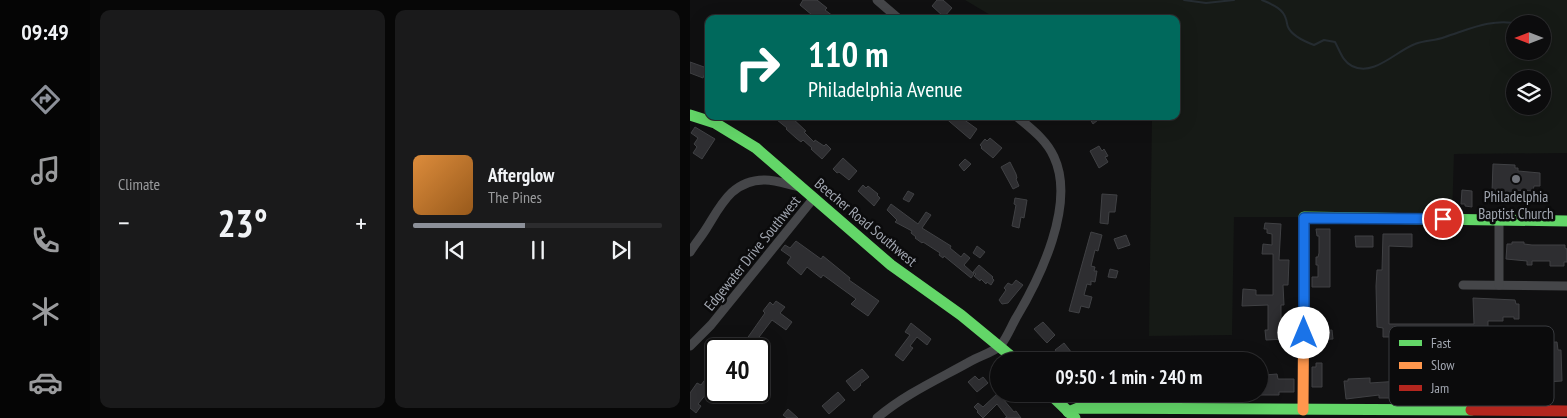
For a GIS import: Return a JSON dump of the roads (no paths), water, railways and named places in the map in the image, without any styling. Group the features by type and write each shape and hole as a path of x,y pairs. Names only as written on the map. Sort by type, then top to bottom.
{"street":[{"path":"877,0 894,15"},
{"name":"Beecher Road Southwest","path":"690,115 705,120"},
{"name":"Beecher Road Southwest","path":"706,120 715,123 756,148 891,265 961,314 1007,352"},
{"path":"877,418 901,399 1000,346 1030,295 1052,242 1062,193 1060,175 1054,157 1044,140 1021,120"},
{"path":"690,252 722,202 740,186 765,180 801,188"},
{"name":"Edgewater Drive Southwest","path":"690,346 711,325 813,199"},
{"path":"1303,410 1304,218 1567,221"},
{"path":"1499,220 1499,285"},
{"path":"1463,285 1567,286"},
{"path":"1058,402 1071,415 1078,408 1567,412"}],"waterway":[{"path":"1184,0 1206,3 1234,0"},
{"path":"1262,0 1282,12 1288,27 1296,36 1314,45 1324,40 1335,42 1346,62 1360,68 1377,66 1408,47 1419,43 1490,23 1506,23"}],"place":[{"name":"Philadelphia Baptist Church","path":"1516,179"}]}
